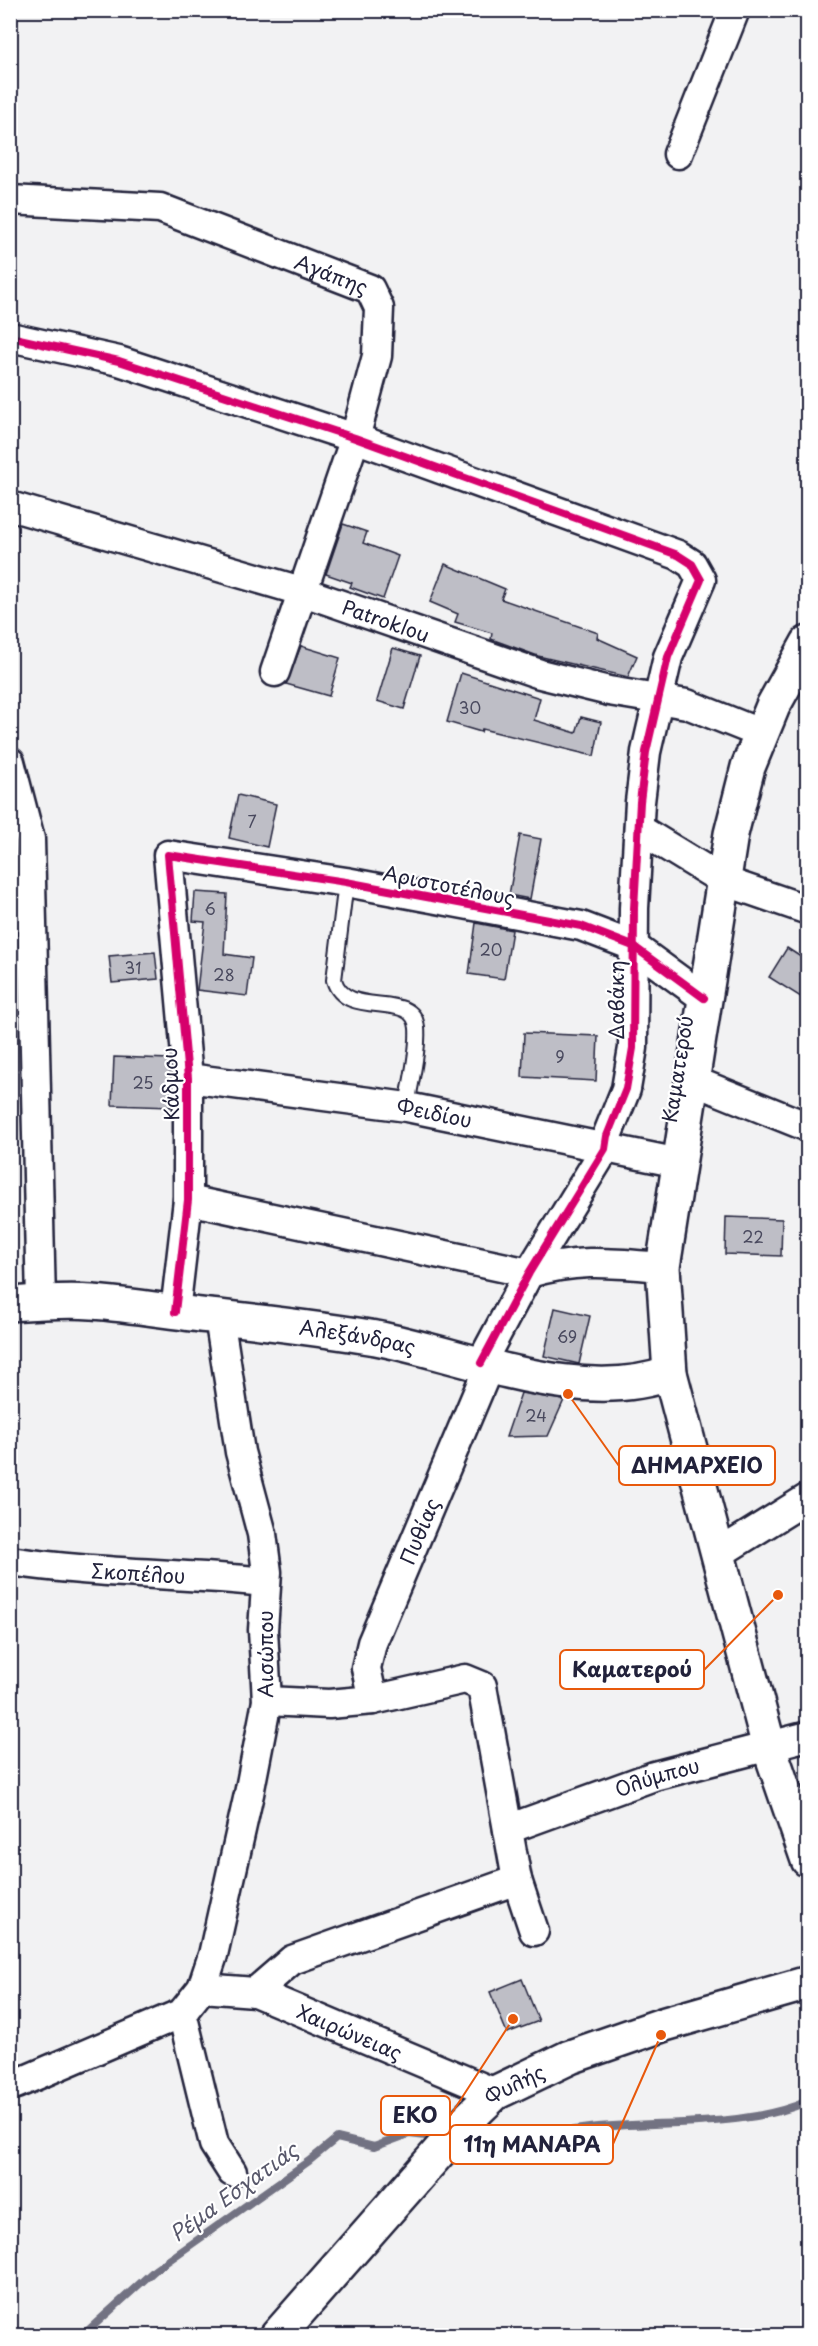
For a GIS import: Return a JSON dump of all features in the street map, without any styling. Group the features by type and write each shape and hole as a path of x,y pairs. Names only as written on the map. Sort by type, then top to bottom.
{"street":[{"path":"678,154 735,10"},
{"name":"Αγάπης","path":"10,200 160,208 370,289 379,308 377,356 355,438 274,672"},
{"path":"10,338 119,360 355,438"},
{"name":"Δαβάκη","path":"355,438 678,555 692,564 699,574 700,589 668,657 646,752 633,946 634,1023 630,1073 618,1113 607,1136 605,1149 529,1273 485,1365"},
{"name":"Patroklou","path":"10,506 301,591 540,674 609,691 687,704 762,734"},
{"name":"Καματερού","path":"807,643 773,706 748,767 731,834 663,1267 670,1372 770,1747 807,1860"},
{"name":"Αλεξάνδρας","path":"10,762 20,839 26,1303 93,1302 366,1336 567,1382 603,1383 653,1379 670,1372"},
{"path":"639,830 724,880 807,910"},
{"name":"Αριστοτέλους","path":"168,855 346,882 581,926 633,946 705,998"},
{"name":"Κάδμου","path":"168,855 188,1078 188,1200 175,1312"},
{"name":"Φειδίου","path":"188,1078 407,1107 605,1149 679,1162"},
{"path":"694,1081 807,1127"},
{"path":"188,1200 529,1273 562,1263 603,1262 663,1267"},
{"name":"Αισώπου","path":"182,2013 201,1988 213,1955 267,1701 263,1630 266,1582 262,1534 240,1452 219,1317"},
{"name":"Πυθίας","path":"374,1700 366,1668 372,1643 485,1365"},
{"path":"718,1554 807,1498"},
{"name":"Σκοπέλου","path":"10,1561 80,1571 178,1574 266,1582"},
{"path":"267,1701 330,1704 374,1700 465,1679 482,1686 517,1880 534,1931"},
{"name":"Ολύμπου","path":"508,1829 654,1776 807,1736"},
{"path":"255,1992 292,1960 517,1880"},
{"name":"Φυλής","path":"277,2336 468,2119 495,2093 587,2051 665,2024 807,1983"},
{"name":"Χαιρώνειας","path":"201,1988 255,1992 495,2093"},
{"path":"16,2084 182,2013 214,2144 232,2172"}],"lane":[{"path":"346,882 334,980 337,992 347,999 403,1008 413,1015 417,1028 407,1107"}],"building":[{"path":"343,524 367,532 363,543 398,556 383,599 350,587 352,583 326,574"},
{"path":"445,564 505,589 501,599 598,633 597,638 637,656 628,677 538,656 491,639 492,633 455,622 458,614 430,602"},
{"path":"301,646 340,658 329,696 286,684"},
{"path":"393,648 420,656 404,709 377,701"},
{"path":"461,673 540,698 534,720 576,733 581,717 601,722 594,756 482,729 481,732 447,722"},
{"path":"238,795 276,804 267,847 229,838"},
{"path":"520,835 541,839 530,899 509,895"},
{"path":"195,892 227,894 224,954 252,958 247,996 197,990 205,922 193,921"},
{"path":"476,923 512,930 504,979 469,974"},
{"path":"787,948 807,961 807,1001 769,977"},
{"path":"155,952 158,979 112,983 109,956"},
{"path":"524,1033 598,1036 596,1081 522,1077"},
{"path":"114,1057 170,1059 171,1107 112,1105"},
{"path":"726,1217 782,1219 781,1256 725,1254"},
{"path":"555,1308 590,1316 579,1364 544,1356"},
{"path":"521,1393 564,1400 548,1436 506,1437"},
{"path":"522,1979 539,2021 507,2033 490,1992"}],"waterway":[{"name":"Ρέμα Εσχατιάς","path":"475,2141 518,2140 615,2126 729,2120 784,2110 808,2101"},
{"name":"Ρέμα Εσχατιάς","path":"82,2336 155,2270 309,2161 337,2138 374,2147 409,2134 426,2136"}],"cycle path":[{"path":"10,337 119,361 355,438 678,555 692,564 701,580 668,657 646,752 640,802 634,908 633,1048 626,1089 607,1136 605,1149 529,1273 481,1363"},
{"path":"175,1312 188,1200 188,1078 168,855 346,882 581,926 633,946 704,998"}],"place":[{"name":"ΔΗΜΑΡΧΕΙΟ","path":"568,1394"},
{"name":"Καματερού","path":"778,1595"},
{"name":"EKO","path":"513,2019"},
{"name":"11η ΜΑΝΑΡΑ","path":"661,2035"}]}
